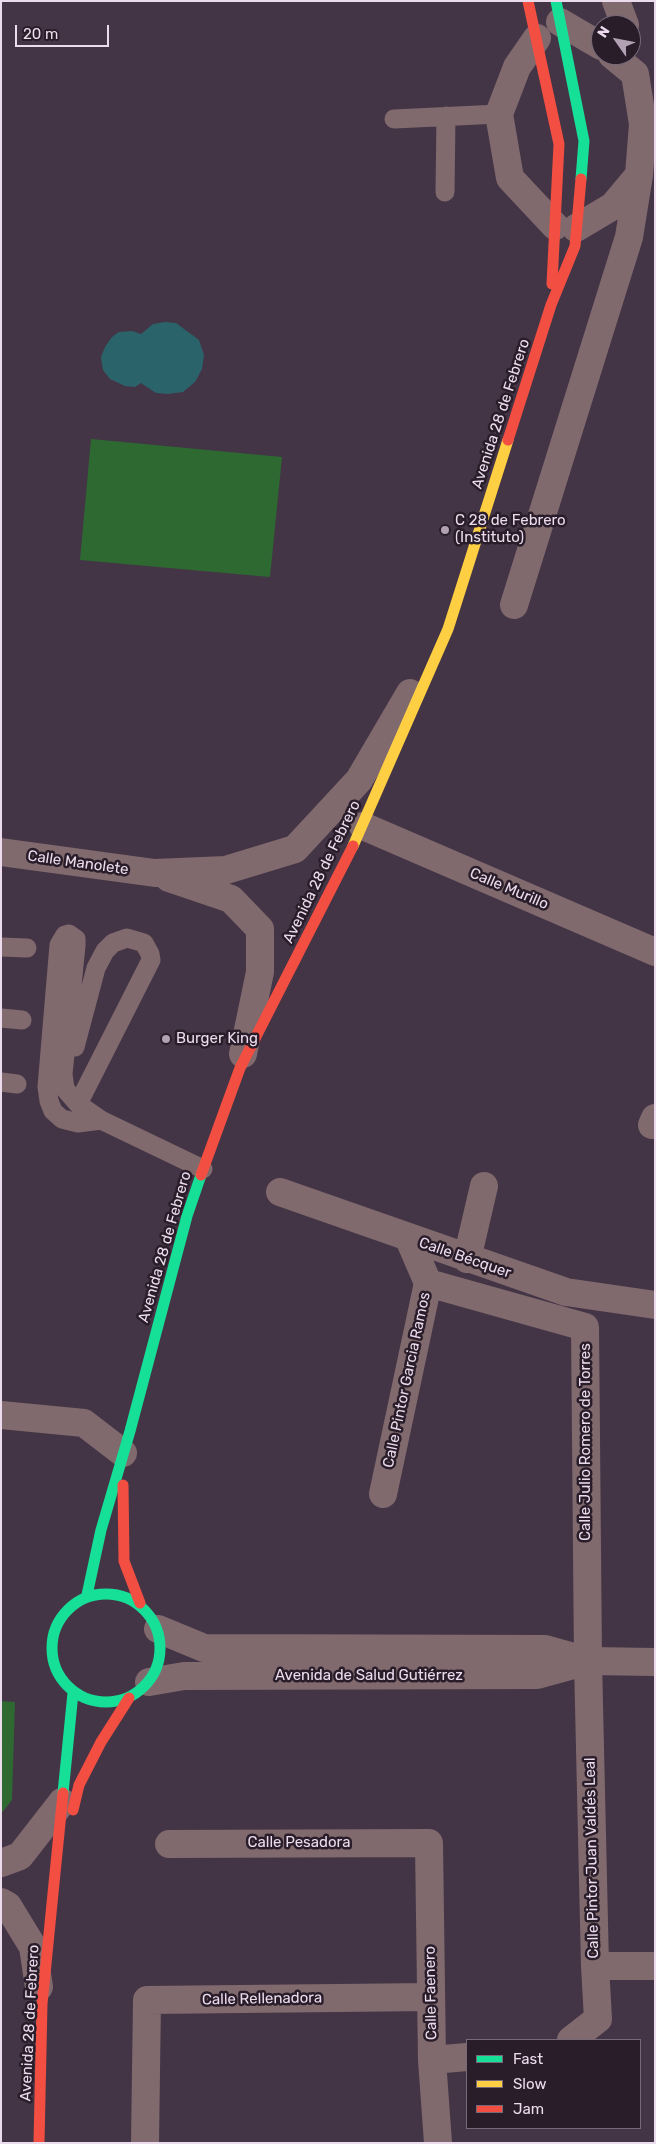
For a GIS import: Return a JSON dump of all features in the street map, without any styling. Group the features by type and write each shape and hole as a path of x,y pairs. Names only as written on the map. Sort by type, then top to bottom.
{"main road":[{"name":"Avenida 28 de Febrero","path":"87,1595 101,1530 186,1216 203,1169 240,1068 363,826 448,629 551,305 575,246 566,227 559,144 528,1"},
{"name":"Avenida 28 de Febrero","path":"551,305 584,141 558,12"},
{"name":"Avenida 28 de Febrero","path":"123,1453 124,1561 140,1603"},
{"path":"114,1592 140,1603 158,1628 160,1656 139,1690 100,1703 74,1693 55,1670 51,1640 63,1613 87,1595 114,1592"},
{"name":"Avenida 28 de Febrero","path":"56,1875 79,1785 101,1742 139,1690"},
{"name":"Avenida 28 de Febrero","path":"39,2143 42,2004 74,1693"}],"street":[{"path":"616,1 621,15"},
{"path":"558,12 591,38"},
{"path":"537,38 517,67 499,114 510,178 566,227 613,206 639,175"},
{"path":"514,606 629,237 639,175 643,124 633,65"},
{"path":"155,873 226,870 295,848 359,780 448,629"},
{"name":"Calle Murillo","path":"363,826 655,952"},
{"name":"Calle Manolete","path":"1,852 155,873"},
{"path":"155,873 231,900 260,929 260,972 240,1068"},
{"path":"467,1259 484,1186"},
{"name":"Calle Bécquer","path":"280,1192 409,1239 566,1292 655,1305"},
{"name":"Calle Pintor Garcia Ramos","path":"383,1494 428,1283 409,1239"},
{"name":"Calle Julio Romero de Torres","path":"428,1283 585,1326 588,1661"},
{"path":"1,1415 84,1423 123,1453"},
{"name":"Avenida de Salud Gutiérrez","path":"158,1628 204,1648 545,1648 588,1661 655,1662"},
{"name":"Avenida de Salud Gutiérrez","path":"139,1690 184,1676 537,1675 588,1661"},
{"name":"Calle Pintor Juan Valdés Leal","path":"572,2039 598,2018 595,1966 588,1661"},
{"path":"1,1863 20,1856 62,1802"},
{"name":"Calle Pesadora","path":"169,1844 429,1843"},
{"name":"Calle Faenero","path":"429,1843 432,2060 438,2143"},
{"path":"1,1902 8,1906 33,1947 42,2004"},
{"path":"595,1966 655,1966"},
{"name":"Calle Rellenadora","path":"145,2143 146,2000 432,1997"},
{"path":"432,2060 466,2057"}],"lane":[{"path":"394,119 499,114"},
{"path":"445,192 446,116"},
{"path":"101,1120 78,1123 62,1119 53,1111 49,1101 47,1087 59,944 65,935 69,934 76,939 76,946 63,1074 65,1089 78,1104 101,1120 203,1169"},
{"path":"65,1089 96,968 105,951 113,943 127,938 138,940 148,949 151,960 78,1104"},
{"path":"1,947 27,948"},
{"path":"1,1018 22,1020"}],"green space":[{"path":"91,439 282,457 270,577 80,560"},
{"path":"1,1701 15,1702 12,1800 1,1814"}],"shaded area":[{"path":"176,323 199,340 204,355 202,369 195,382 183,392 168,394 156,393 141,383 135,387 125,386 110,379 103,370 101,357 112,337 119,332 132,331 141,334 153,324"}],"traffic: fast":[{"path":"556,1 584,141 581,179"},
{"path":"87,1595 101,1530 130,1431 187,1216 201,1175"},
{"path":"106,1594 127,1598 144,1610 156,1627 160,1648 156,1669 144,1686 127,1698 106,1702 85,1698 68,1686 56,1669 52,1648 56,1627 68,1610 85,1598 106,1594"},
{"path":"63,1793 73,1693"}],"traffic: slow":[{"path":"353,846 448,629 508,440"}],"traffic: jam":[{"path":"528,1 559,144 552,284"},
{"path":"508,440 551,305 575,246 581,179"},
{"path":"201,1175 240,1068 353,846"},
{"path":"123,1485 124,1561 140,1603"},
{"path":"73,1810 79,1785 101,1742 129,1698"},
{"path":"39,2143 42,2004 63,1793"}],"place":[{"name":"C 28 de Febrero (Instituto)","path":"445,530"},
{"name":"Burger King","path":"166,1039"}]}
